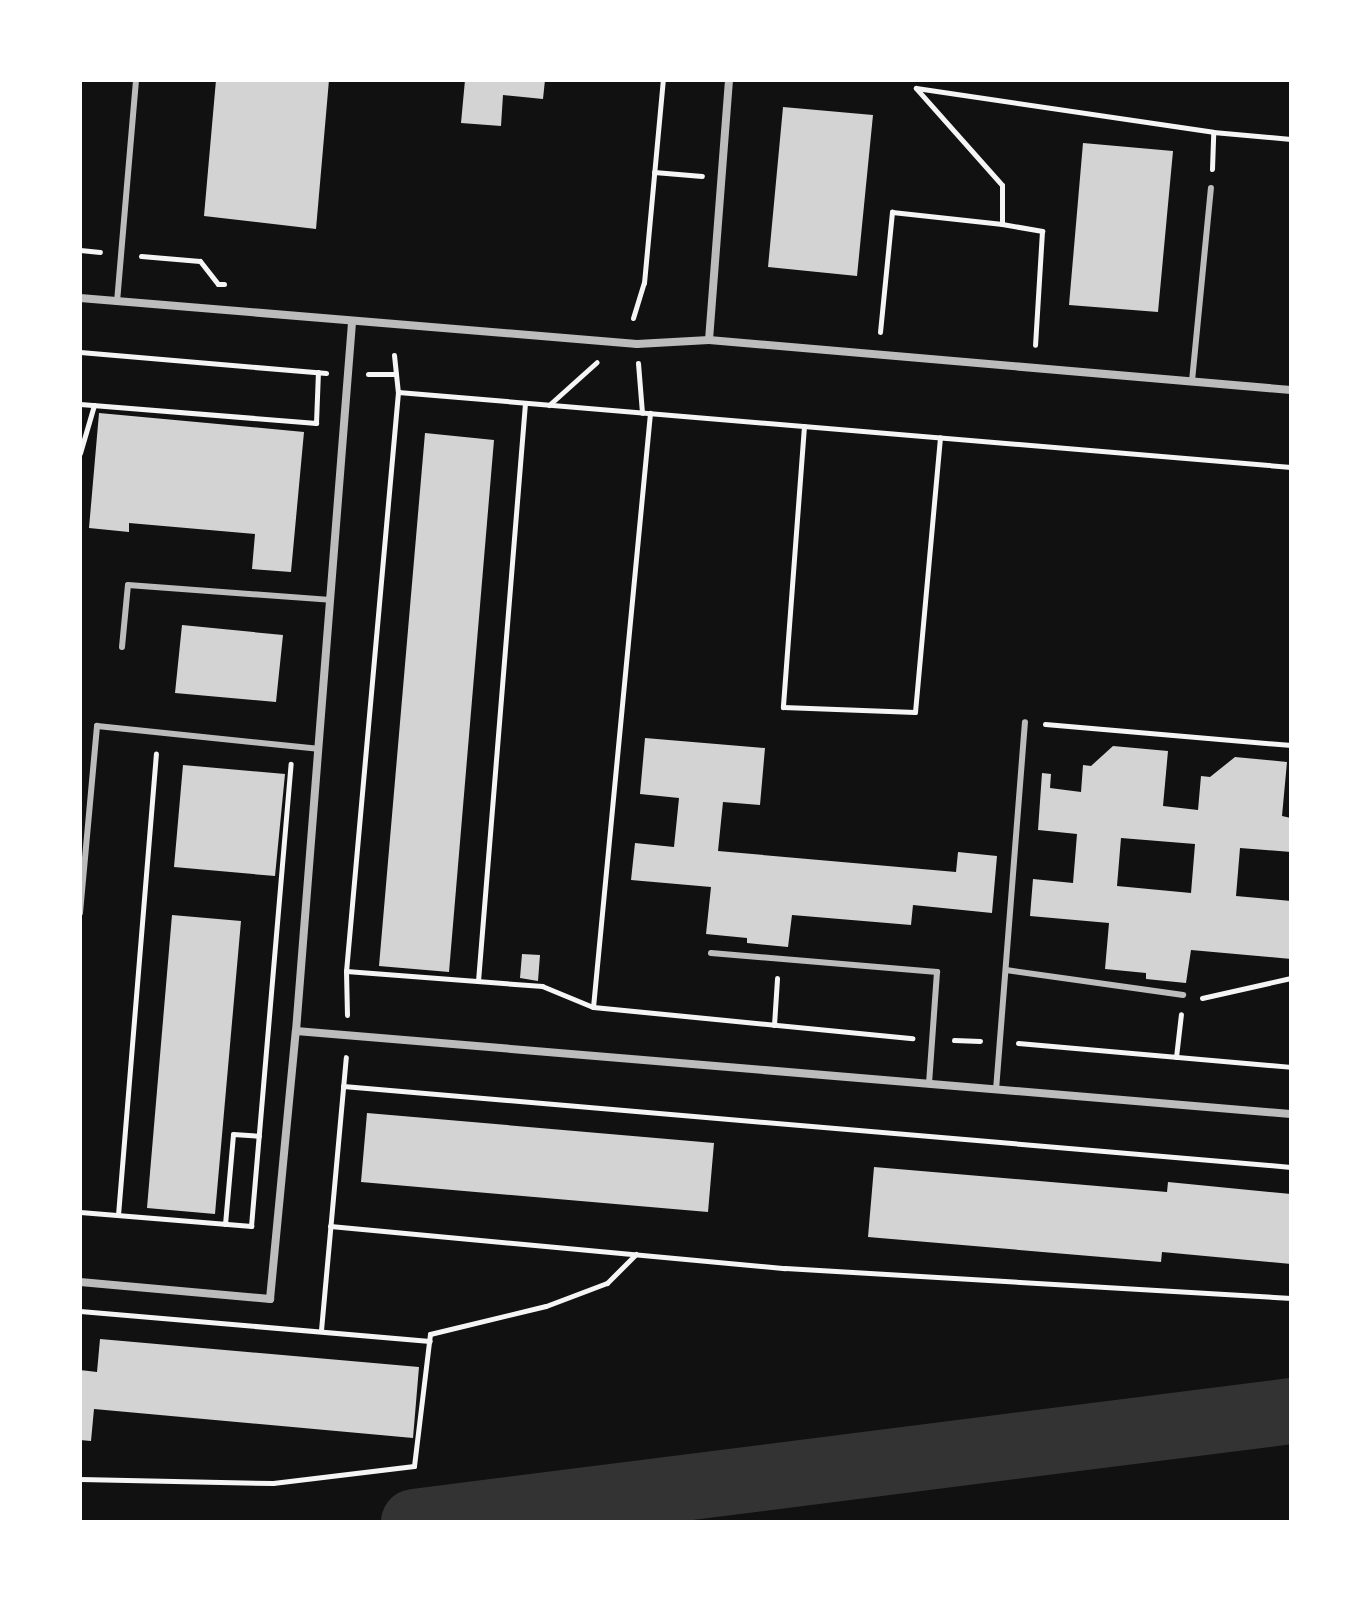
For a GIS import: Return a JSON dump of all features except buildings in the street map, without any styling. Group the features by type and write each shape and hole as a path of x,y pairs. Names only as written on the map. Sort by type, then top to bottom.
{"street":[{"path":"709,340 729,80"},
{"path":"80,298 618,343 709,340 1291,390"},
{"path":"80,1282 270,1299 296,1031 352,322"},
{"path":"296,1031 1291,1114"}],"lane":[{"path":"117,302 136,80"},
{"path":"1192,381 1211,188"},
{"path":"122,647 128,585 330,600"},
{"path":"996,1090 1025,722"},
{"path":"80,913 97,726 318,749"},
{"path":"711,953 937,972 929,1084"},
{"path":"1006,970 1183,995"}],"path":[{"path":"619,317 635,319 644,283 663,80"},
{"path":"915,80 916,88 1002,185 1002,224"},
{"path":"916,88 1213,132 1291,139"},
{"path":"1211,188 1213,132"},
{"path":"654,172 721,178"},
{"path":"880,333 892,212 1042,231 1035,346"},
{"path":"80,250 200,261 218,284 233,285"},
{"path":"866,332 896,334"},
{"path":"549,405 618,343"},
{"path":"1019,345 1050,348"},
{"path":"80,352 347,375 396,374"},
{"path":"321,1330 348,1036 346,971 398,392 394,355"},
{"path":"80,404 316,423 318,372"},
{"path":"398,392 1291,467"},
{"path":"478,981 525,403"},
{"path":"80,453 94,405"},
{"path":"593,1007 650,413"},
{"path":"804,426 783,707 915,712 940,437"},
{"path":"1025,722 1291,745"},
{"path":"118,1215 158,732"},
{"path":"80,1212 251,1226 292,747"},
{"path":"774,1025 779,958"},
{"path":"346,971 542,986 593,1007 933,1040 1000,1041 1291,1067"},
{"path":"1176,1057 1183,995 1203,998 1291,978"},
{"path":"343,1086 1291,1167"},
{"path":"225,1224 233,1134 259,1136"},
{"path":"330,1226 785,1268 1291,1298"},
{"path":"80,1479 273,1483 414,1466 430,1334 546,1306 607,1283 636,1254"},
{"path":"80,1311 430,1341"}],"waterway":[{"path":"414,1522 1291,1411"}]}
